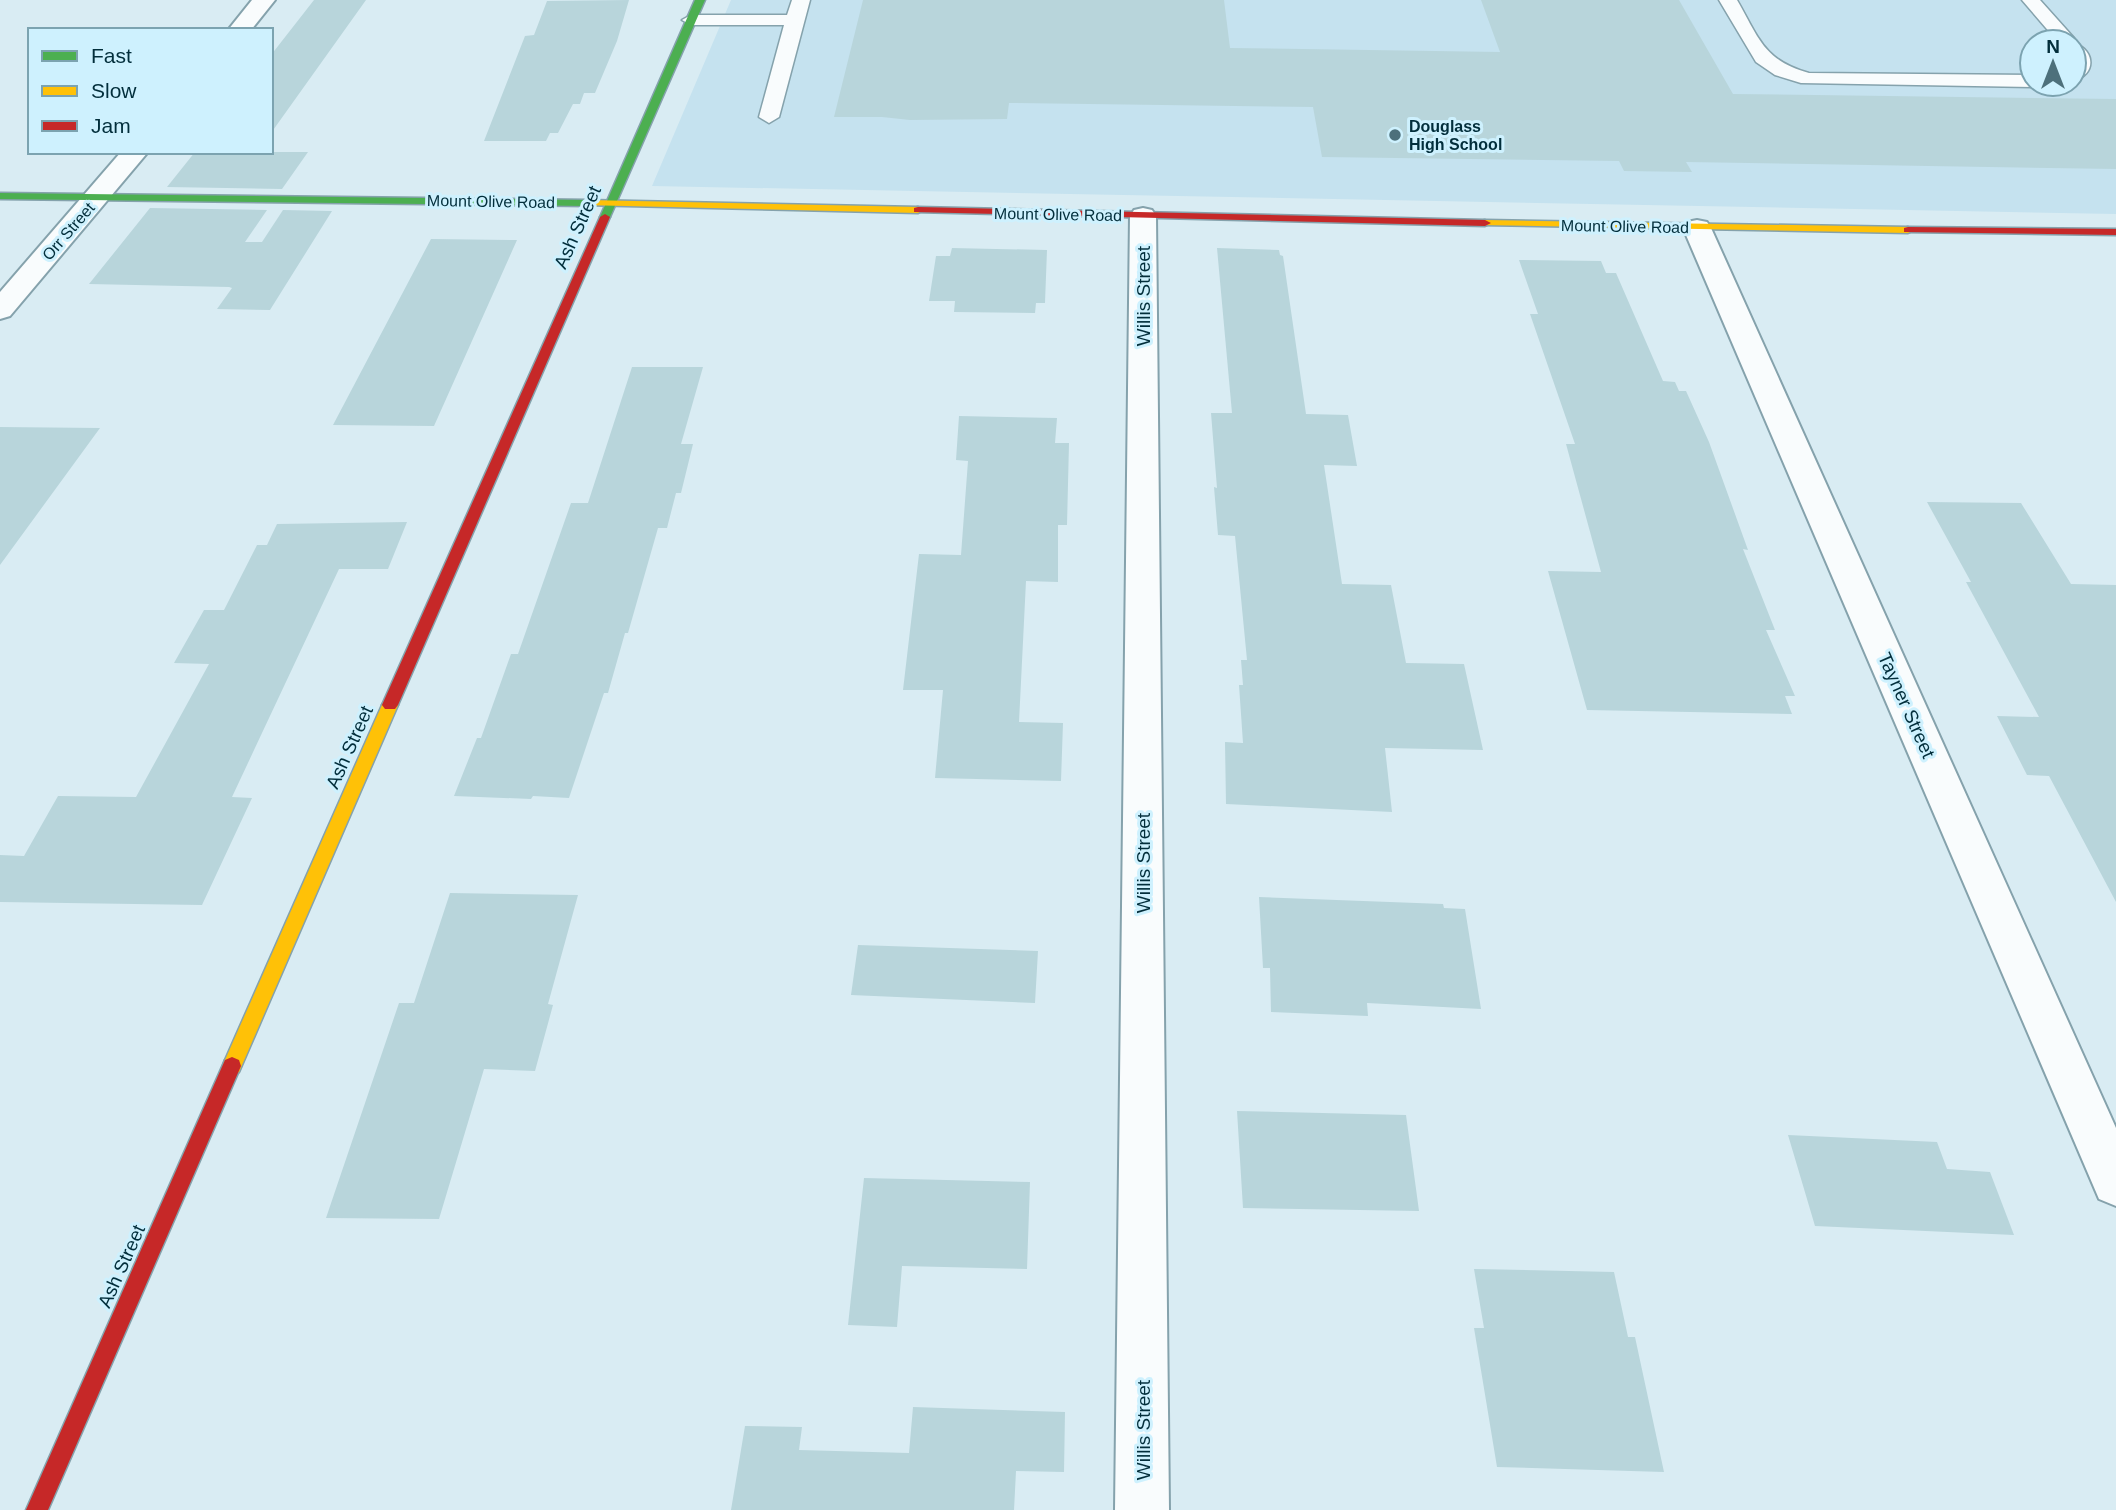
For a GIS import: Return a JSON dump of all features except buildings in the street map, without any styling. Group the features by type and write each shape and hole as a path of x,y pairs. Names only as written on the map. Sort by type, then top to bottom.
{"street":[{"path":"241,28 264,0"},
{"name":"Ash Street","path":"37,1510 700,0"},
{"name":"Orr Street","path":"0,310 133,154"},
{"name":"Mount Olive Road","path":"0,196 611,203 1697,228 2116,232"},
{"name":"Willis Street","path":"1142,1510 1143,216"},
{"name":"Tayner Street","path":"1697,228 2116,1182"}],"lane":[{"path":"769,117 801,0"},
{"path":"1728,0 1762,58 1781,71 1808,79 2018,81"},
{"path":"2031,0 2056,28"},
{"path":"691,20 794,20"}],"shaded area":[{"name":"Douglass High School","path":"731,0 2116,0 2116,214 652,186"}],"traffic: fast":[{"path":"605,217 700,0"},
{"path":"0,196 587,203"}],"traffic: slow":[{"path":"587,203 918,210"},
{"path":"1485,223 1908,230"},
{"path":"232,1066 390,705"}],"traffic: jam":[{"path":"918,210 1485,223"},
{"path":"390,705 605,217"},
{"path":"1908,230 2116,232"},
{"path":"37,1510 232,1066"}],"place":[{"name":"Douglass High School","path":"1395,135"}]}
